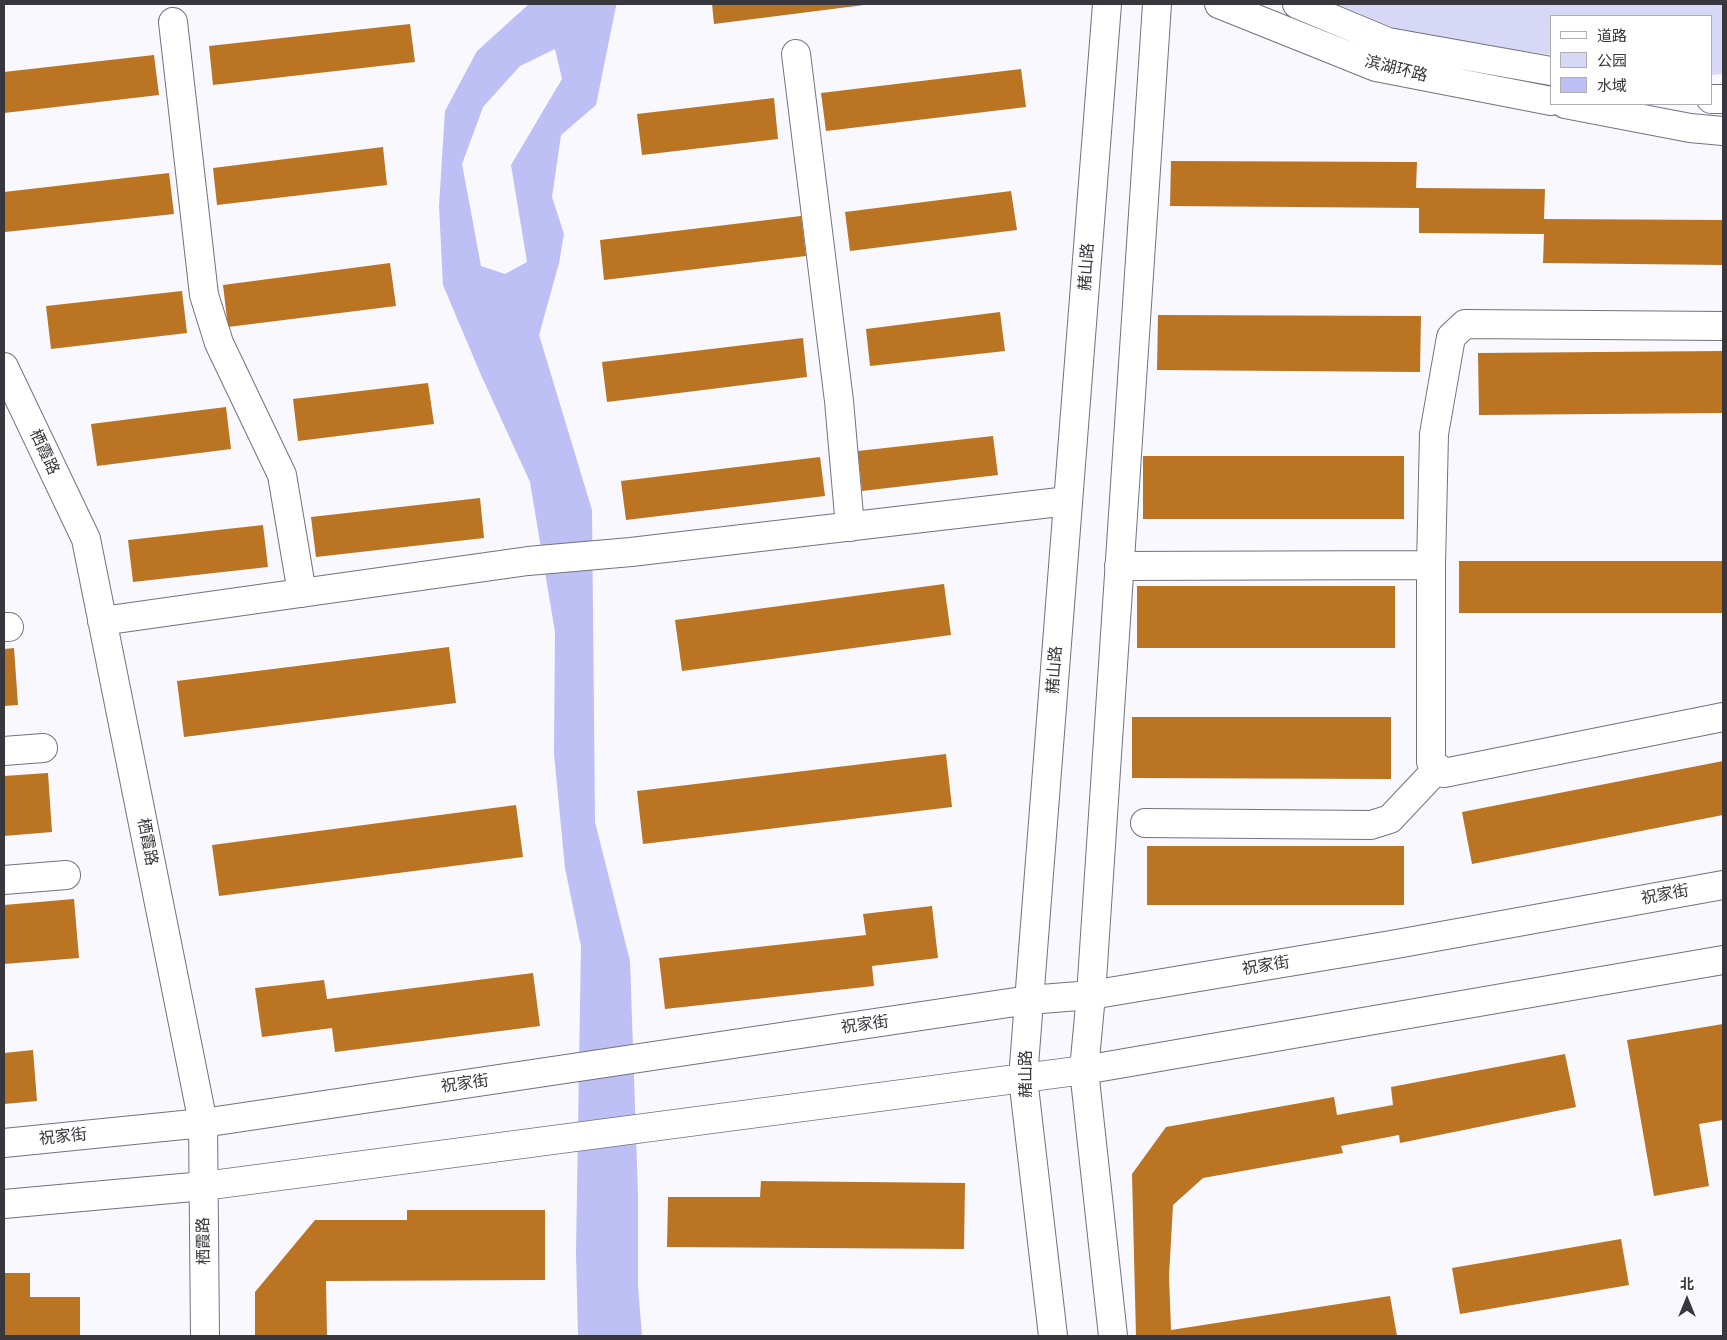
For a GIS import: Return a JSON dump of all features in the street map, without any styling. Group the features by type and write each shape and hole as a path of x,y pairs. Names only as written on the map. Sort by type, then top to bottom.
{"street":[{"name":"赭山路","path":"1053,1336 1024,1078 1107,4"},
{"path":"1112,1336 1084,1070 1091,995 1157,4"},
{"name":"滨湖环路","path":"1219,4 1376,67 1550,101"},
{"name":"滨湖环路","path":"1297,4 1388,42 1550,71"},
{"path":"173,22 204,295 219,343 282,475 302,593"},
{"path":"796,54 839,401 850,526"},
{"path":"1570,105 1690,128 1723,131"},
{"path":"1723,326 1465,324 1451,337 1434,434 1431,565 1431,762 1444,773 1723,717"},
{"name":"栖霞路","path":"4,367 86,539 203,1123 205,1336"},
{"path":"102,620 528,561 631,552 1068,501"},
{"path":"1120,566 1431,565"},
{"path":"4,751 43,748"},
{"path":"1145,823 1371,825 1390,819 1438,768"},
{"path":"4,880 66,875"},
{"name":"祝家街","path":"4,1143 203,1123 1030,1000 1091,995 1391,945 1723,885"},
{"path":"4,1204 204,1186 1084,1070 1723,960"}],"green space":[{"path":"1337,4 1723,4 1723,74 1712,75 1712,15 1550,15 1550,55 1410,35"}],"water":[{"path":"529,4 618,4 616,6 596,105 561,135 552,197 564,234 559,263 539,335 592,510 595,822 630,961 638,1194 638,1286 642,1336 578,1336 576,1252 581,946 565,868 554,754 555,632 530,482 481,375 443,285 439,206 445,111 477,51","holes":["555,49 562,79 511,165 527,262 505,274 481,266 462,164 483,107 520,66"]}],"building":[{"path":"712,4 863,4 864,5 714,24"},
{"path":"410,24 415,62 213,85 209,46"},
{"path":"154,55 159,95 4,113 4,72"},
{"path":"1021,69 1026,107 826,131 821,93"},
{"path":"774,98 778,139 642,155 637,114"},
{"path":"383,147 387,185 217,205 213,168"},
{"path":"1171,161 1417,162 1416,188 1545,189 1544,219 1723,220 1723,265 1543,263 1544,234 1419,233 1419,208 1170,206"},
{"path":"169,173 174,214 5,232 4,192"},
{"path":"1011,191 1017,230 850,251 845,212"},
{"path":"801,216 806,256 604,280 600,240"},
{"path":"390,263 396,306 228,327 223,285"},
{"path":"182,291 187,333 51,349 46,306"},
{"path":"1000,312 1005,351 870,366 866,329"},
{"path":"1158,315 1421,316 1420,372 1157,370"},
{"path":"803,338 807,377 607,402 602,362"},
{"path":"1723,351 1723,413 1479,415 1478,353"},
{"path":"428,383 434,424 298,441 293,399"},
{"path":"226,407 231,449 97,466 91,424"},
{"path":"993,436 998,475 862,491 858,451"},
{"path":"1143,456 1404,456 1404,519 1143,519"},
{"path":"820,457 825,496 626,520 621,481"},
{"path":"480,498 484,538 316,557 311,517"},
{"path":"263,525 268,567 133,582 128,540"},
{"path":"1459,561 1723,561 1723,613 1459,613"},
{"path":"944,584 951,635 682,671 675,620"},
{"path":"1137,586 1395,586 1395,648 1137,648"},
{"path":"449,647 456,703 184,737 177,681"},
{"path":"14,648 18,705 4,706 4,649"},
{"path":"1132,717 1391,717 1391,779 1132,778"},
{"path":"946,754 952,807 643,844 637,791"},
{"path":"1723,761 1723,815 1472,864 1462,812"},
{"path":"48,773 52,832 4,836 4,776"},
{"path":"516,805 523,857 219,896 212,845"},
{"path":"1147,846 1404,846 1404,905 1147,905"},
{"path":"74,899 79,958 4,964 4,905"},
{"path":"932,906 938,958 872,966 874,986 665,1009 659,958 866,935 863,914"},
{"path":"533,973 540,1026 335,1052 332,1028 262,1037 255,988 324,980 327,999"},
{"path":"1723,1024 1723,1120 1699,1124 1709,1186 1654,1196 1627,1040"},
{"path":"33,1050 37,1101 4,1104 4,1053"},
{"path":"1565,1054 1576,1107 1400,1143 1399,1135 1341,1146 1343,1153 1203,1178 1173,1205 1169,1276 1171,1330 1390,1296 1397,1336 1136,1336 1132,1174 1166,1127 1334,1097 1337,1115 1393,1105 1391,1087"},
{"path":"761,1181 965,1183 964,1249 667,1247 668,1197 760,1197"},
{"path":"407,1210 545,1210 545,1280 326,1281 327,1336 255,1336 255,1292 315,1220 407,1220"},
{"path":"1621,1239 1629,1285 1460,1314 1452,1268"},
{"path":"4,1273 30,1273 30,1297 80,1297 80,1335 4,1335"}]}
